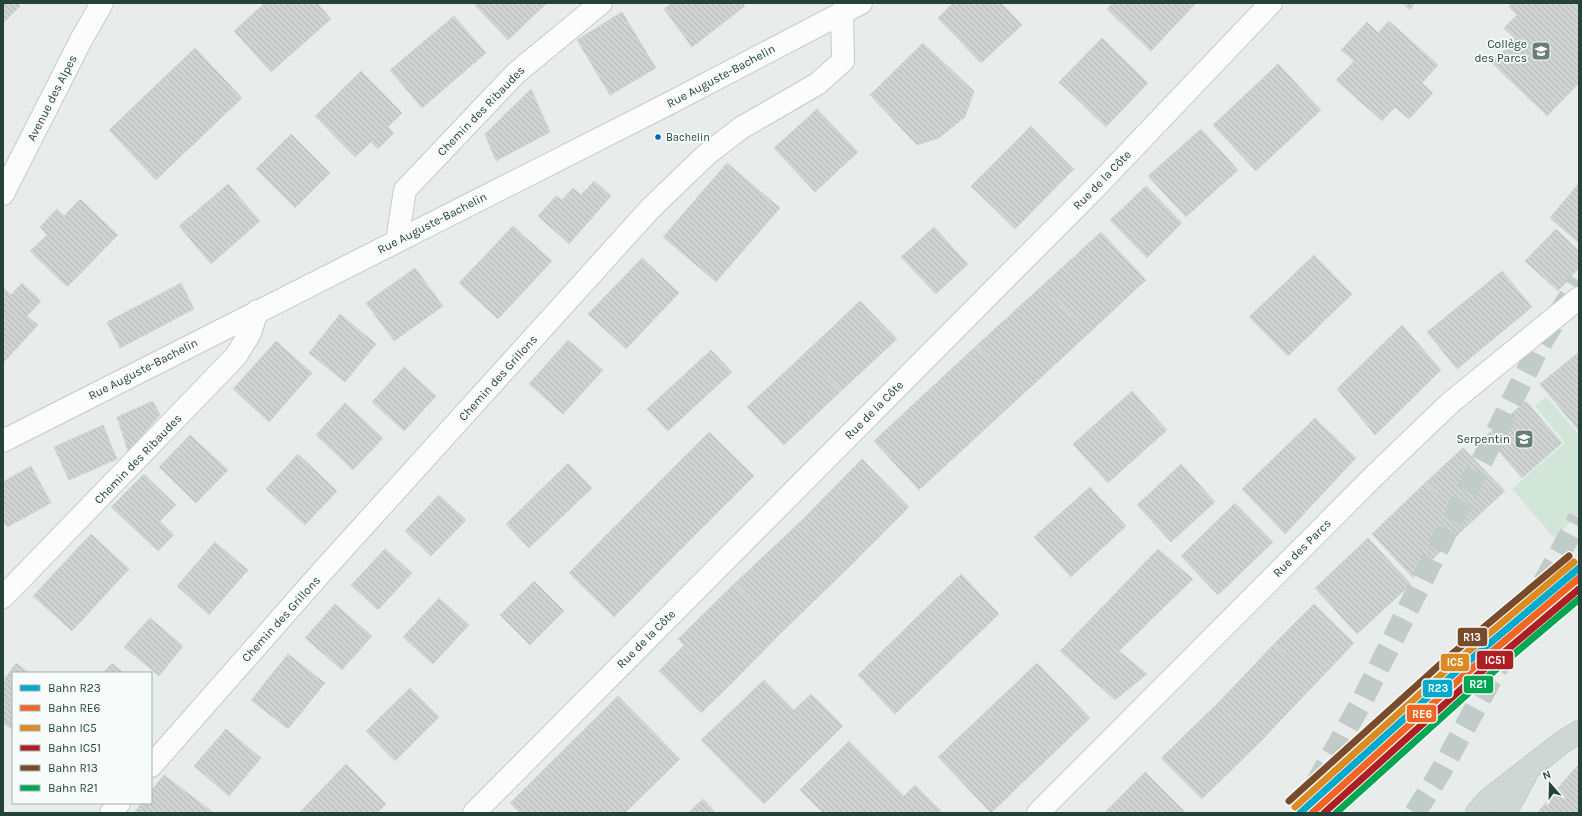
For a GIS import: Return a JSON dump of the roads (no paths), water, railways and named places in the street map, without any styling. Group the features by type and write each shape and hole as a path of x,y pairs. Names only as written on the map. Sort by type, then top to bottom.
{"main road":[{"path":"1477,813 1488,800 1579,732"},
{"path":"1505,813 1530,768"}],"street":[{"name":"Avenue des Alpes","path":"3,194 81,40 102,3"},
{"name":"Chemin des Ribaudes","path":"397,241 405,190 516,73 601,3"},
{"name":"Rue Auguste-Bachelin","path":"3,441 668,104 861,3"},
{"name":"Rue de la Côte","path":"474,813 1083,201 1271,3"},
{"name":"Chemin des Grillons","path":"152,765 295,602 650,209 706,155 742,128 817,84 843,61 842,13"},
{"name":"Rue des Parcs","path":"1038,813 1374,476 1450,402 1579,298"},
{"name":"Chemin des Ribaudes","path":"3,597 236,356 250,333 257,311"},
{"path":"111,813 118,804"}],"tunnel":[{"path":"1300,813 1362,701 1539,347 1579,281"},
{"path":"1415,813 1441,771 1579,518"}],"rail line":[{"name":"R13","path":"1289,801 1446,659 1569,556"},
{"name":"IC5","path":"1295,807 1452,665 1574,562"},
{"name":"R23","path":"1300,813 1457,671 1579,568"},
{"name":"RE6","path":"1312,813 1462,677 1579,578"},
{"name":"IC51","path":"1324,813 1468,683 1579,589"},
{"name":"R21","path":"1336,813 1473,689 1579,599"}],"place":[{"name":"Collège des Parcs","path":"1541,51"},
{"name":"Bachelin","path":"658,137"},
{"name":"Serpentin","path":"1524,439"}]}
